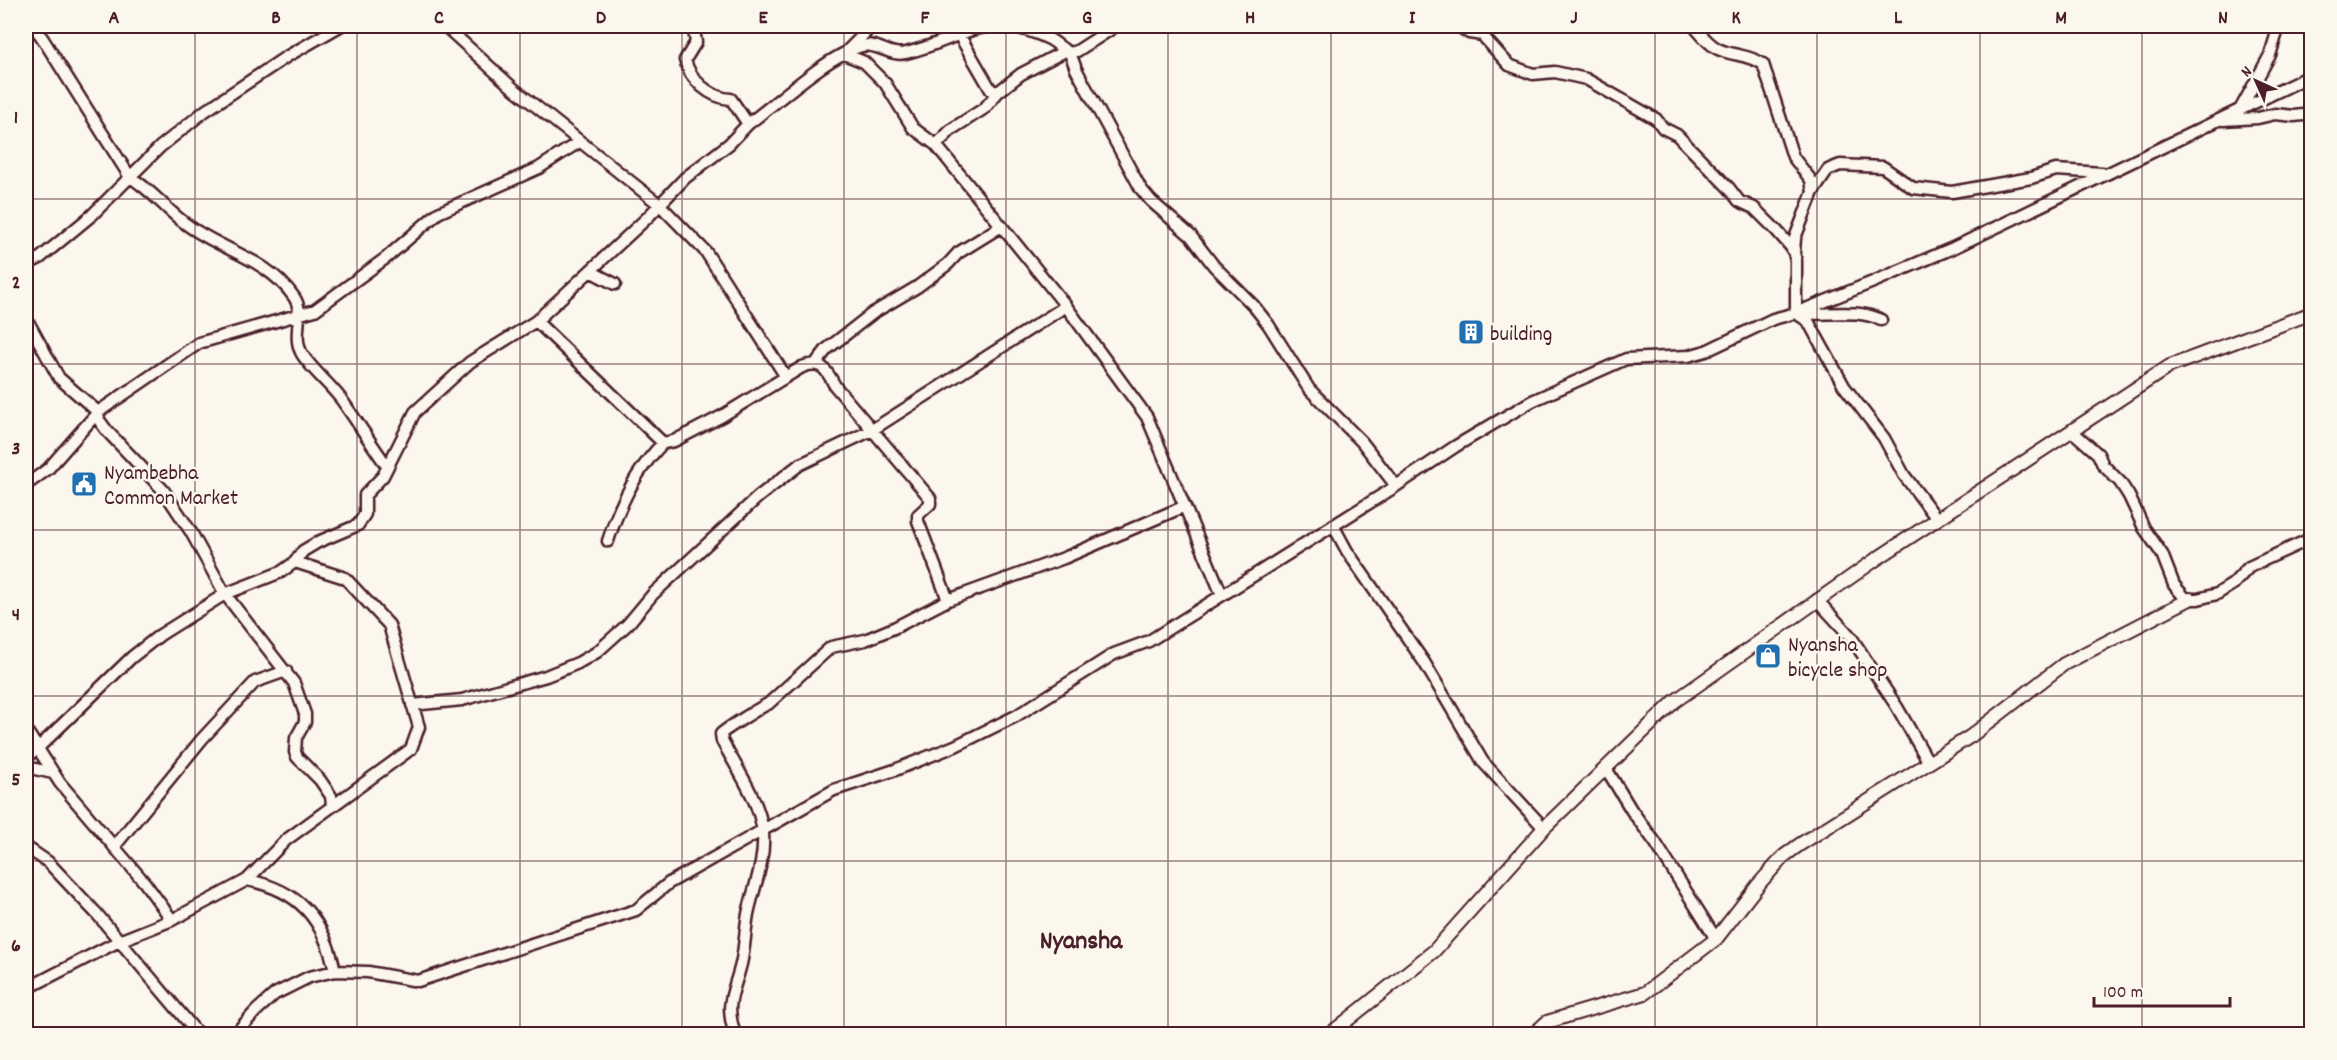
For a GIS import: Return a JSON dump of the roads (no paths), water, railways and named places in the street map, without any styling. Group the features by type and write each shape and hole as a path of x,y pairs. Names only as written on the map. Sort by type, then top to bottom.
{"street":[{"path":"33,26 130,177 148,188 183,223 210,241 269,269 295,298 300,314 297,336 301,353 340,397 387,466"},
{"path":"26,266 40,258 85,221 160,147 205,111 286,57 340,26"},
{"path":"445,26 513,88 660,205 706,252 786,377"},
{"path":"693,26 696,42 686,60 689,70 710,93 721,99 730,99 748,124"},
{"path":"844,54 872,26"},
{"path":"958,33 967,26"},
{"path":"27,758 132,657 160,635 225,594 281,572 295,562 303,551 318,542 358,525 365,514 365,495 382,476 415,412 470,362 536,321 660,205 678,184 729,144 748,124 822,67 863,45 898,54 906,53 975,28 1007,26 1049,38 1067,52 1141,189 1151,201 1191,236 1214,266 1253,305 1268,324 1309,389 1362,442 1396,486"},
{"path":"936,145 952,129 985,108 998,92 1027,70 1067,52 1077,51 1116,26"},
{"path":"1458,26 1469,33 1482,35 1509,65 1533,74 1555,72 1586,79 1656,119 1663,128 1677,135 1739,201 1754,208 1794,252"},
{"path":"1694,26 1706,41 1718,50 1752,57 1763,64 1793,157 1811,180 1813,192"},
{"path":"2241,108 2270,55 2279,26"},
{"path":"958,33 991,90 998,92"},
{"path":"844,54 864,62 885,83 913,128 936,145 1066,306 1146,417 1222,595"},
{"path":"235,1035 256,1011 288,986 309,977 335,971 368,972 418,981 636,910 669,883 834,790 895,770 955,746 1016,716 1114,654 1149,641 1448,451 1532,401 1626,359 1688,356 1729,341 1773,319 1796,313 1953,248 2312,75"},
{"path":"2217,120 2258,118 2275,114 2294,116 2312,114"},
{"path":"26,485 48,469 98,412 199,344 315,310 386,258 438,213 539,168 579,142"},
{"path":"1796,313 1795,238 1813,192 1828,170 1840,165 1883,167 1913,188 1952,192 2031,178 2056,170 2106,174"},
{"path":"608,541 613,526 642,468 663,443 674,441 715,420 802,367 816,363 827,349 873,313 917,287 948,264 958,253 1000,227"},
{"path":"590,271 615,285"},
{"path":"412,705 462,700 546,676 579,663 597,652 628,624 653,594 758,497 799,465 872,430 1066,306"},
{"path":"1796,313 1863,314 1881,320"},
{"path":"1796,313 1808,321 1844,386 1884,438 1904,475 1937,519"},
{"path":"1330,1035 1434,951 1544,828 1607,770 1675,701 1817,600 2170,366 2312,313"},
{"path":"26,318 59,378 98,412 99,420 107,431 164,491 191,532 225,594 294,683 305,714 304,722 296,738 295,752 297,758 314,773 331,796 332,805"},
{"path":"536,321 663,443"},
{"path":"816,363 830,375 835,386 930,498 930,504 918,515 918,521 948,600"},
{"path":"2072,431 2098,454 2103,465 2120,482 2144,528 2162,554 2174,585 2186,599 2217,594 2233,584 2249,567 2312,538"},
{"path":"735,1035 729,1018 729,1003 740,969 748,914 763,861 763,831 753,799 722,741 721,734 724,730 768,704 831,647 875,636 948,600 1064,558 1183,507"},
{"path":"1333,525 1347,550 1431,673 1483,762 1544,828"},
{"path":"26,989 119,941 172,920 247,880 286,840 411,749 419,728 389,626 345,578 295,562"},
{"path":"1534,1035 1547,1022 1645,993 1716,939 1784,856 1971,736 2064,664 2190,598"},
{"path":"1817,600 1851,637 1897,707 1929,763"},
{"path":"114,847 202,739 255,682 286,671"},
{"path":"26,730 60,783 145,883 172,920"},
{"path":"26,767 53,773"},
{"path":"1607,770 1716,939"},
{"path":"26,847 48,862 97,914 198,1035"},
{"path":"247,880 296,898 303,905 324,934 335,971"}],"place":[{"name":"building","path":"1471,332"},
{"name":"Nyambebha Common Market","path":"84,484"},
{"name":"Nyansha bicycle shop","path":"1768,656"}],"district":[{"name":"Nyansha","path":"1081,939"}]}
